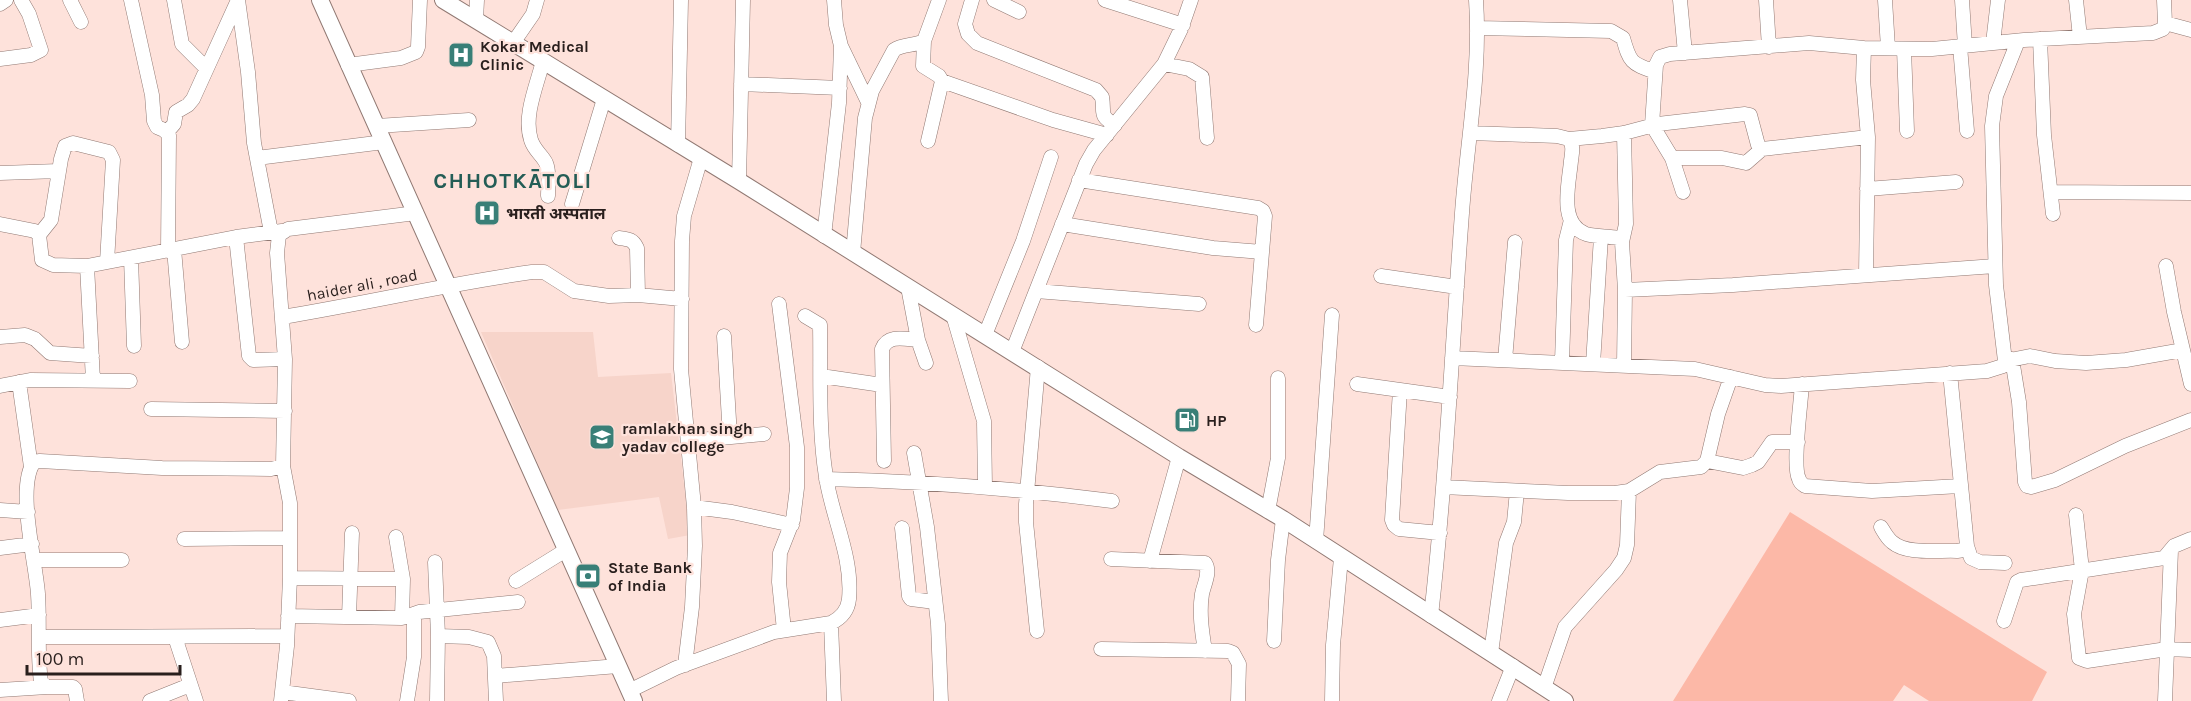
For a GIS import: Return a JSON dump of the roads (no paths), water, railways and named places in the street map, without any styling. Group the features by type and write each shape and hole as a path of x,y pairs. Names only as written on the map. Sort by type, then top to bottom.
{"main road":[{"path":"320,0 631,696"},
{"path":"443,0 1276,515 1565,701"}],"street":[{"path":"0,4 6,0"},
{"path":"0,59 31,55 41,50 29,14 21,0"},
{"path":"70,0 81,22"},
{"path":"130,0 153,95 154,122 157,127 167,132"},
{"path":"174,0 182,44 206,68"},
{"path":"167,132 174,124 176,112 193,99 238,0 257,158 278,240 285,359 283,466 290,503 290,578 281,696 349,701"},
{"path":"348,65 401,58 416,52 420,0"},
{"path":"476,20 477,0"},
{"path":"513,43 533,14 537,0"},
{"path":"678,144 681,0"},
{"path":"739,181 743,0"},
{"path":"834,0 841,46 868,102"},
{"path":"939,0 924,41 923,66 939,76 942,81 1053,120 1111,130"},
{"path":"972,0 965,24 976,43 1096,90 1102,97 1102,112 1111,130"},
{"path":"1105,0 1183,25"},
{"path":"1012,352 1090,157 1164,64 1183,25 1191,0"},
{"path":"1431,616 1440,533 1470,133 1477,28 1476,0"},
{"path":"1680,0 1685,53"},
{"path":"1766,0 1769,47"},
{"path":"1885,0 1888,48"},
{"path":"1962,0 1967,131"},
{"path":"1993,43 1998,0"},
{"path":"2076,0 2080,37"},
{"path":"1683,192 1672,158 1652,125 1657,61 1660,57 1809,43 1904,49 2153,33 2163,29 2165,23 2163,0"},
{"path":"997,1 1019,12"},
{"path":"2165,23 2191,30"},
{"path":"1477,28 1611,31 1623,38 1627,54 1635,65 1656,72"},
{"path":"2040,39 2044,135 2053,214"},
{"path":"853,253 868,102 894,50 899,46 924,41"},
{"path":"2018,41 1996,96 1992,126 1995,266 2009,360 2019,402 2025,482 2031,487 2055,480 2125,446 2191,420"},
{"path":"824,236 840,88 841,46"},
{"path":"1864,48 1863,80 1868,137 1866,275"},
{"path":"1904,49 1906,131"},
{"path":"543,61 528,124 534,149 546,161 548,167 548,196"},
{"path":"1164,64 1189,69 1202,77 1208,138"},
{"path":"928,141 942,81"},
{"path":"741,84 840,88"},
{"path":"572,204 604,99"},
{"path":"1470,133 1557,136 1569,139 1623,133 1652,125 1745,114 1750,115 1758,145 1762,150"},
{"path":"376,126 469,120"},
{"path":"167,132 170,145 171,250 182,342"},
{"path":"1623,133 1626,224 1623,242 1624,365"},
{"path":"1672,158 1722,158 1746,163 1762,150 1868,137"},
{"path":"1569,139 1572,148 1567,204 1571,220 1576,229 1583,233 1618,238 1623,242"},
{"path":"257,158 384,142"},
{"path":"39,235 51,220 63,151 69,143 103,150 112,155 107,262"},
{"path":"985,335 1023,241 1051,157"},
{"path":"685,665 692,607 694,507 681,369 684,216 701,158"},
{"path":"0,173 59,171"},
{"path":"1079,180 1258,208 1263,211 1265,216 1256,325"},
{"path":"1867,189 1956,182"},
{"path":"2051,192 2191,193"},
{"path":"0,224 35,231 39,235 42,260 53,265 87,266 236,237 416,213"},
{"path":"1562,362 1565,249 1571,220"},
{"path":"1062,224 1213,248 1262,252"},
{"path":"236,237 249,356 253,360 285,359"},
{"path":"1593,364 1600,237"},
{"path":"619,238 629,239 637,248 638,295"},
{"path":"1505,360 1515,242"},
{"path":"131,258 134,346"},
{"path":"87,266 93,380"},
{"path":"1625,290 1733,285 1995,266"},
{"path":"2166,266 2191,384"},
{"name":"haider ali , road","path":"282,317 391,298 447,285 532,272 544,272 574,291 609,296 682,298"},
{"path":"1382,276 1457,287"},
{"path":"908,287 918,340 926,363"},
{"path":"1036,291 1198,304"},
{"path":"779,304 797,447 797,488 792,525 785,536 780,553 779,582 784,630"},
{"path":"953,315 984,420 985,487"},
{"path":"1316,541 1332,315"},
{"path":"631,696 685,665 748,640 784,630 831,623 839,620 847,609 849,598 847,563 826,478 822,452 820,325 805,316"},
{"path":"0,337 25,335 35,339 50,353 92,356"},
{"path":"724,336 730,437"},
{"path":"884,461 882,359 885,342 897,338 918,340"},
{"path":"1452,358 1695,369 1765,385 1998,369 2009,360 2030,356 2055,361 2086,363 2126,360 2183,350"},
{"path":"1037,631 1026,522 1038,367"},
{"path":"1950,373 1967,546 1971,558 1980,562 2005,563"},
{"path":"821,376 882,385"},
{"path":"1443,487 1615,493 1629,491 1660,472 1693,470 1701,467 1707,461 1718,414 1731,377"},
{"path":"1274,640 1278,560 1276,515 1278,378"},
{"path":"0,386 30,380 130,381"},
{"path":"19,382 31,466 27,490 39,615 40,677 46,687"},
{"path":"1357,384 1450,397"},
{"path":"1802,384 1797,475 1805,486 1872,491 1960,486"},
{"path":"1400,390 1392,520 1399,529 1440,533"},
{"path":"151,410 285,411"},
{"path":"688,441 764,434"},
{"path":"1707,461 1743,468 1758,462 1772,442 1798,442"},
{"path":"914,453 927,527 935,602 941,701"},
{"path":"1150,561 1179,457"},
{"path":"31,466 34,462 40,461 162,468 271,469 283,466"},
{"path":"826,478 919,481 1027,490 1112,501"},
{"path":"1491,653 1506,543 1514,522 1517,491"},
{"path":"1544,688 1565,627 1624,558 1627,545 1629,491"},
{"path":"694,507 732,512 792,525"},
{"path":"0,510 28,512"},
{"path":"2076,515 2082,570 2074,623 2077,651 2082,661 2167,649 2191,650"},
{"path":"1881,526 1890,541 1907,549 1957,551 1965,550 1967,546"},
{"path":"902,528 909,596 918,601 935,602"},
{"path":"349,617 352,533"},
{"path":"396,537 414,657 407,701"},
{"path":"184,539 290,538"},
{"path":"2004,621 2017,582 2028,578 2164,558 2179,542 2191,539"},
{"path":"0,548 32,544"},
{"path":"516,581 566,550"},
{"path":"2166,701 2171,550"},
{"path":"1332,701 1341,558"},
{"path":"34,560 122,560"},
{"path":"1111,560 1202,562 1207,566 1200,614 1205,651"},
{"path":"435,562 438,636 437,701"},
{"path":"290,578 403,579"},
{"path":"288,616 408,616 437,610 518,602"},
{"path":"0,620 39,615"},
{"path":"831,623 834,701"},
{"path":"39,638 287,636"},
{"path":"438,636 469,637 488,642 494,656 496,701"},
{"path":"175,638 196,701"},
{"path":"1101,649 1228,651 1237,659 1238,701"},
{"path":"495,676 618,666"},
{"path":"1499,701 1513,666"},
{"path":"159,699 190,685"},
{"path":"0,690 73,687 77,701"}],"place":[{"name":"Kokar Medical Clinic","path":"461,55"},
{"name":"भारती अस्पताल","path":"487,213"},
{"name":"HP","path":"1187,420"},
{"name":"ramlakhan singh yadav college","path":"602,437"},
{"name":"State Bank of India","path":"588,576"}],"district":[{"name":"CHHOTKĀTOLI","path":"513,181"}]}
